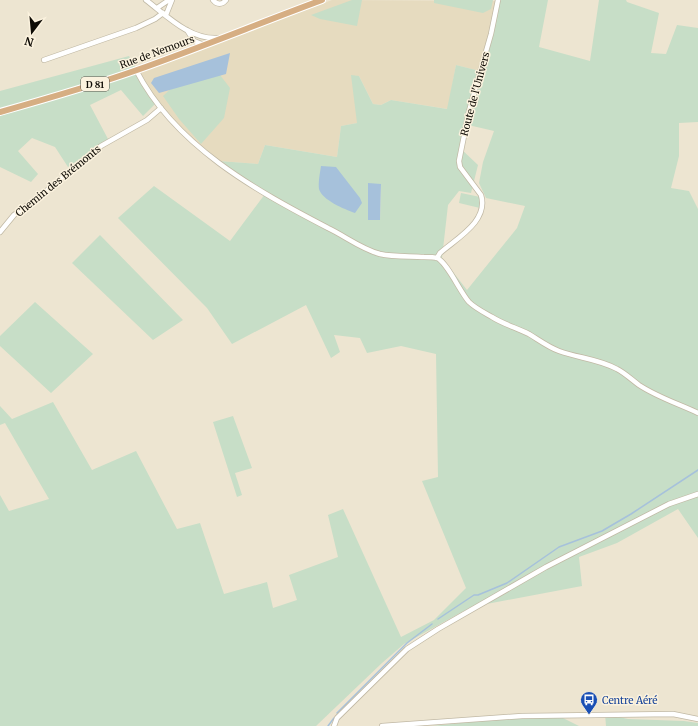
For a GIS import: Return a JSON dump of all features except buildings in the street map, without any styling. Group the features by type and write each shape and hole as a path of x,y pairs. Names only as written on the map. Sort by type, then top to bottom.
{"main road":[{"name":"D 81","path":"228,37 322,0"},
{"name":"Rue de Nemours","path":"0,112 66,93 136,70 228,37"}],"street":[{"path":"146,0 187,30 203,38 228,37"},
{"path":"157,8 169,0"},
{"path":"44,60 136,28 164,14 172,0"},
{"path":"213,0 221,4 226,0"},
{"name":"Route de l'Univers","path":"437,258 440,253 474,225 481,208 481,195 460,167 458,162 469,111 487,52 498,0"},
{"path":"187,30 194,41 204,45 203,38"},
{"path":"189,51 193,46 194,41"},
{"path":"136,70 141,81 161,108 200,150 252,186 344,236 362,248 380,254 437,258 445,264 456,283 470,302 494,318 529,334 545,345 560,351 598,361 618,369 639,385 659,396 698,413"},
{"name":"Chemin des Brémonts","path":"0,232 14,215 40,196 101,146 147,120 161,108"},
{"path":"334,726 337,718 407,649 438,629 546,567 670,504 698,494"},
{"path":"382,726 522,716 673,714 698,719"}],"shaded area":[{"path":"332,0 496,1 490,34 480,71 456,65 448,109 391,100 381,105 373,104 359,76 357,123 341,126 337,157 265,145 258,164 218,161 187,138 156,103 138,73 192,54"}],"green space":[{"path":"352,0 362,0 357,26 320,19 311,15"},
{"path":"434,0 493,0 491,9 483,13 434,3"},
{"path":"496,0 548,0 539,47 590,61 599,0 626,0 627,2 659,13 651,53 666,54 677,25 698,28 698,122 679,123 679,156 671,188 689,191 698,209 698,538 678,509 617,543 579,557 582,586 471,607 404,644 316,726 0,726 0,495 9,511 49,499 5,423 0,425 0,406 12,419 53,402 92,470 136,451 177,529 200,523 224,594 267,582 273,608 297,600 289,575 338,557 328,515 343,509 401,637 434,620 466,588 422,481 438,477 436,354 401,346 367,353 360,338 334,335 340,352 331,358 306,305 232,344 207,308 118,218 154,186 230,241 265,194 218,161 258,164 265,145 337,157 341,126 357,123 351,75 359,76 373,104 381,105 391,100 447,109 456,65 480,71 490,34","holes":["464,124 494,131 483,162 479,183 486,198 525,206 517,228 467,290 442,258 448,205 459,191 471,193 478,165 460,148","368,184 381,184 380,220 368,220"]},
{"path":"129,56 156,103 143,116 121,90 90,105 108,139 68,167 55,147 32,138 18,151 38,174 31,182 0,167 0,91"},
{"path":"217,71 230,88 224,118 201,144 179,119 163,96 177,83"},
{"path":"461,193 480,197 480,208 459,203"},
{"path":"100,235 183,320 153,340 72,263"},
{"path":"35,302 93,354 51,393 0,346 0,336"},
{"path":"233,416 252,468 235,473 242,495 237,497 213,422"},
{"path":"605,714 628,719 684,721 698,723 698,726 606,726"},
{"path":"557,715 579,726 432,726 498,719"}],"water":[{"path":"230,53 226,74 159,93 151,83 154,78"},
{"path":"321,166 336,167 360,198 362,203 355,213 334,204 321,193 319,183"},
{"path":"368,183 381,184 380,220 368,220"}],"waterway":[{"path":"438,619 474,595 478,595 507,583 559,547 602,531 631,514 698,470"},
{"path":"337,713 407,643 432,624"},
{"path":"328,726 334,718"}],"place":[{"name":"Centre Aéré","path":"589,715"}]}
